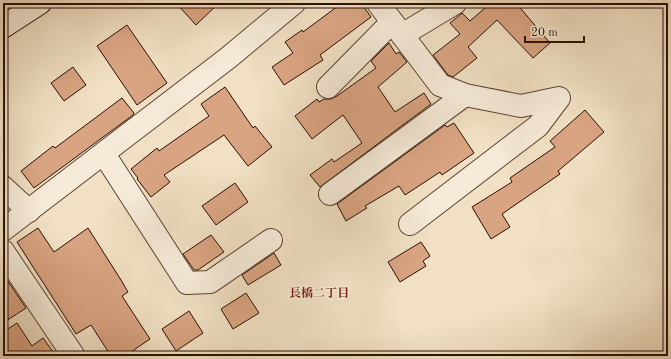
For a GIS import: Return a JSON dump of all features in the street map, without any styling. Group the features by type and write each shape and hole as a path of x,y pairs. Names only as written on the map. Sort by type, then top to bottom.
{"street":[{"path":"3,27 40,3"},
{"path":"3,230 228,58 294,3"},
{"path":"378,3 440,85 465,95 521,106 559,98 538,126 410,224"},
{"path":"328,87 397,29 455,3"},
{"path":"330,194 465,95"},
{"path":"104,154 187,283 210,282 271,240"},
{"path":"3,187 29,211"},
{"path":"3,251 76,352"}],"building":[{"path":"176,3 219,3 196,25"},
{"path":"342,3 361,3 371,17 320,55 323,60 284,85 272,67 293,53 285,42 302,30 303,32"},
{"path":"483,3 516,3 550,43 533,58 497,20 468,47 477,58 453,77 448,75 433,55 460,34 450,23 462,13 470,21 486,7"},
{"path":"127,25 167,83 137,105 97,46"},
{"path":"389,43 396,54 399,52 407,62 378,87 395,112 424,93 431,104 320,187 310,175 332,159 334,162 362,143 343,115 312,139 295,116 317,99 319,102 324,99 331,99 337,96 376,68 371,61"},
{"path":"73,67 86,85 64,101 51,83"},
{"path":"225,87 253,128 255,126 272,147 248,166 224,135 164,175 170,182 151,197 131,169 157,148 159,151 209,116 201,104"},
{"path":"122,98 134,113 133,115 34,188 21,171 53,146 55,148"},
{"path":"585,110 604,132 558,171 560,174 502,214 510,227 491,239 472,207 512,182 510,178 555,147 550,141"},
{"path":"454,123 474,153 442,175 440,172 405,195 399,186 365,206 367,208 346,221 337,204 445,125 447,127"},
{"path":"235,183 248,202 216,225 202,206"},
{"path":"38,228 54,252 88,228 128,292 122,296 150,339 125,356 111,356 91,325 76,334 17,242"},
{"path":"211,235 224,252 198,270 194,270 183,254"},
{"path":"421,242 430,256 423,261 426,266 400,282 388,262"},
{"path":"274,253 281,265 248,285 242,275"},
{"path":"3,274 26,308 3,323"},
{"path":"246,293 259,313 233,329 221,309"},
{"path":"189,311 203,333 176,351 162,329"},
{"path":"17,323 32,346 43,338 56,356 8,356 3,349 3,332"}],"district":[{"name":"長橋二丁目","path":"319,293"}]}
